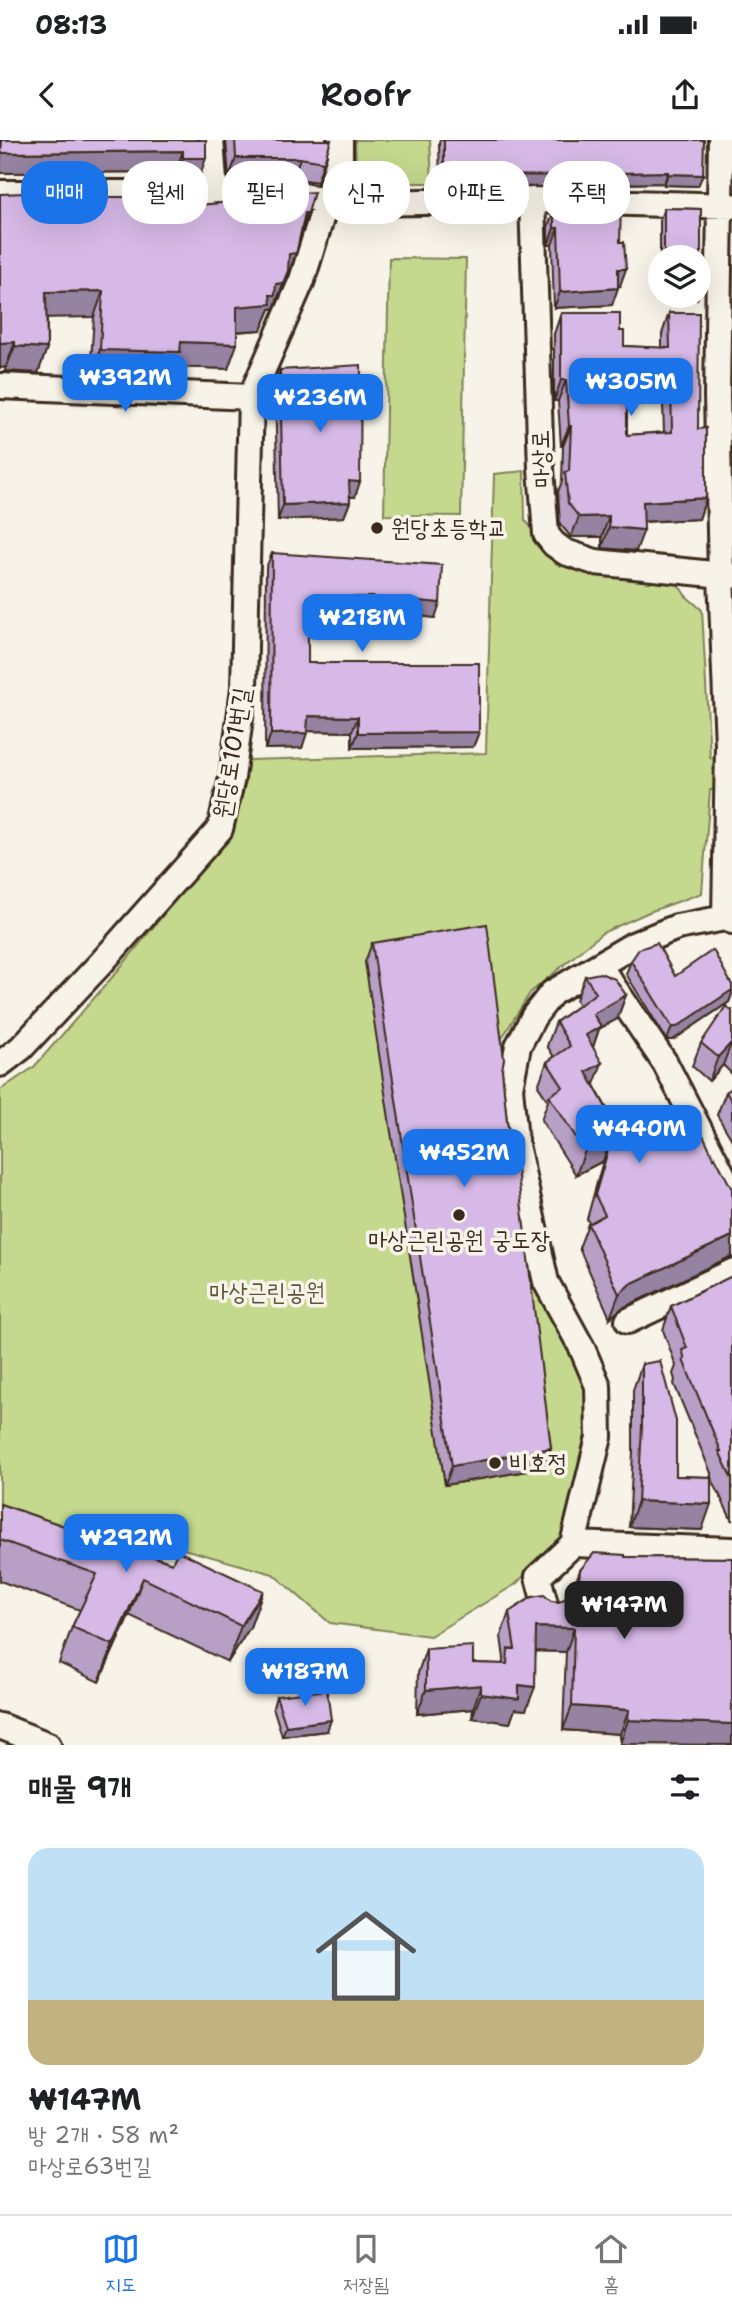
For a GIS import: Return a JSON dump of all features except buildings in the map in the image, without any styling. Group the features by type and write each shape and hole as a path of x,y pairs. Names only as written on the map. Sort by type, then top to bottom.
{"street":[{"path":"211,140 215,194"},
{"name":"원당로101번길","path":"339,161 340,140"},
{"path":"547,1611 538,1577 573,1545 599,1437 597,1386 582,1348 546,1282 515,1140 510,1088 518,1046 534,1016 552,993 600,967 633,945 677,927 729,919 726,205 721,140"},
{"path":"0,193 293,193 323,201"},
{"path":"410,201 532,200 726,205"},
{"name":"마상로","path":"532,200 546,534 554,544 578,558 595,562 726,576"},
{"name":"원당로101번길","path":"0,1064 21,1048 102,962 220,829 232,778 244,688 251,397 302,280 323,214"},
{"path":"0,386 251,397"},
{"path":"600,967 665,1063 732,1193"},
{"path":"628,1321 732,1272"},
{"path":"573,1545 732,1550"},
{"path":"0,1726 48,1745"}],"green space":[{"path":"355,140 430,140 431,161 424,161 424,183 410,183 410,161 356,161"},
{"path":"389,258 466,259 461,516 384,515"},
{"name":"마상근린공원","path":"524,471 525,520 543,541 674,579 686,596 702,610 710,758 732,759 732,790 710,790 702,893 602,933 530,993 502,1038 496,1086 569,1347 585,1387 588,1426 580,1474 562,1537 516,1584 430,1636 330,1623 273,1574 180,1548 0,1514 0,1090 34,1067 115,974 225,839 249,760 486,753 494,474"}],"place":[{"name":"원당초등학교","path":"377,528"},
{"name":"마상근린공원 궁도장","path":"459,1215"},
{"name":"비호정","path":"495,1463"}]}
